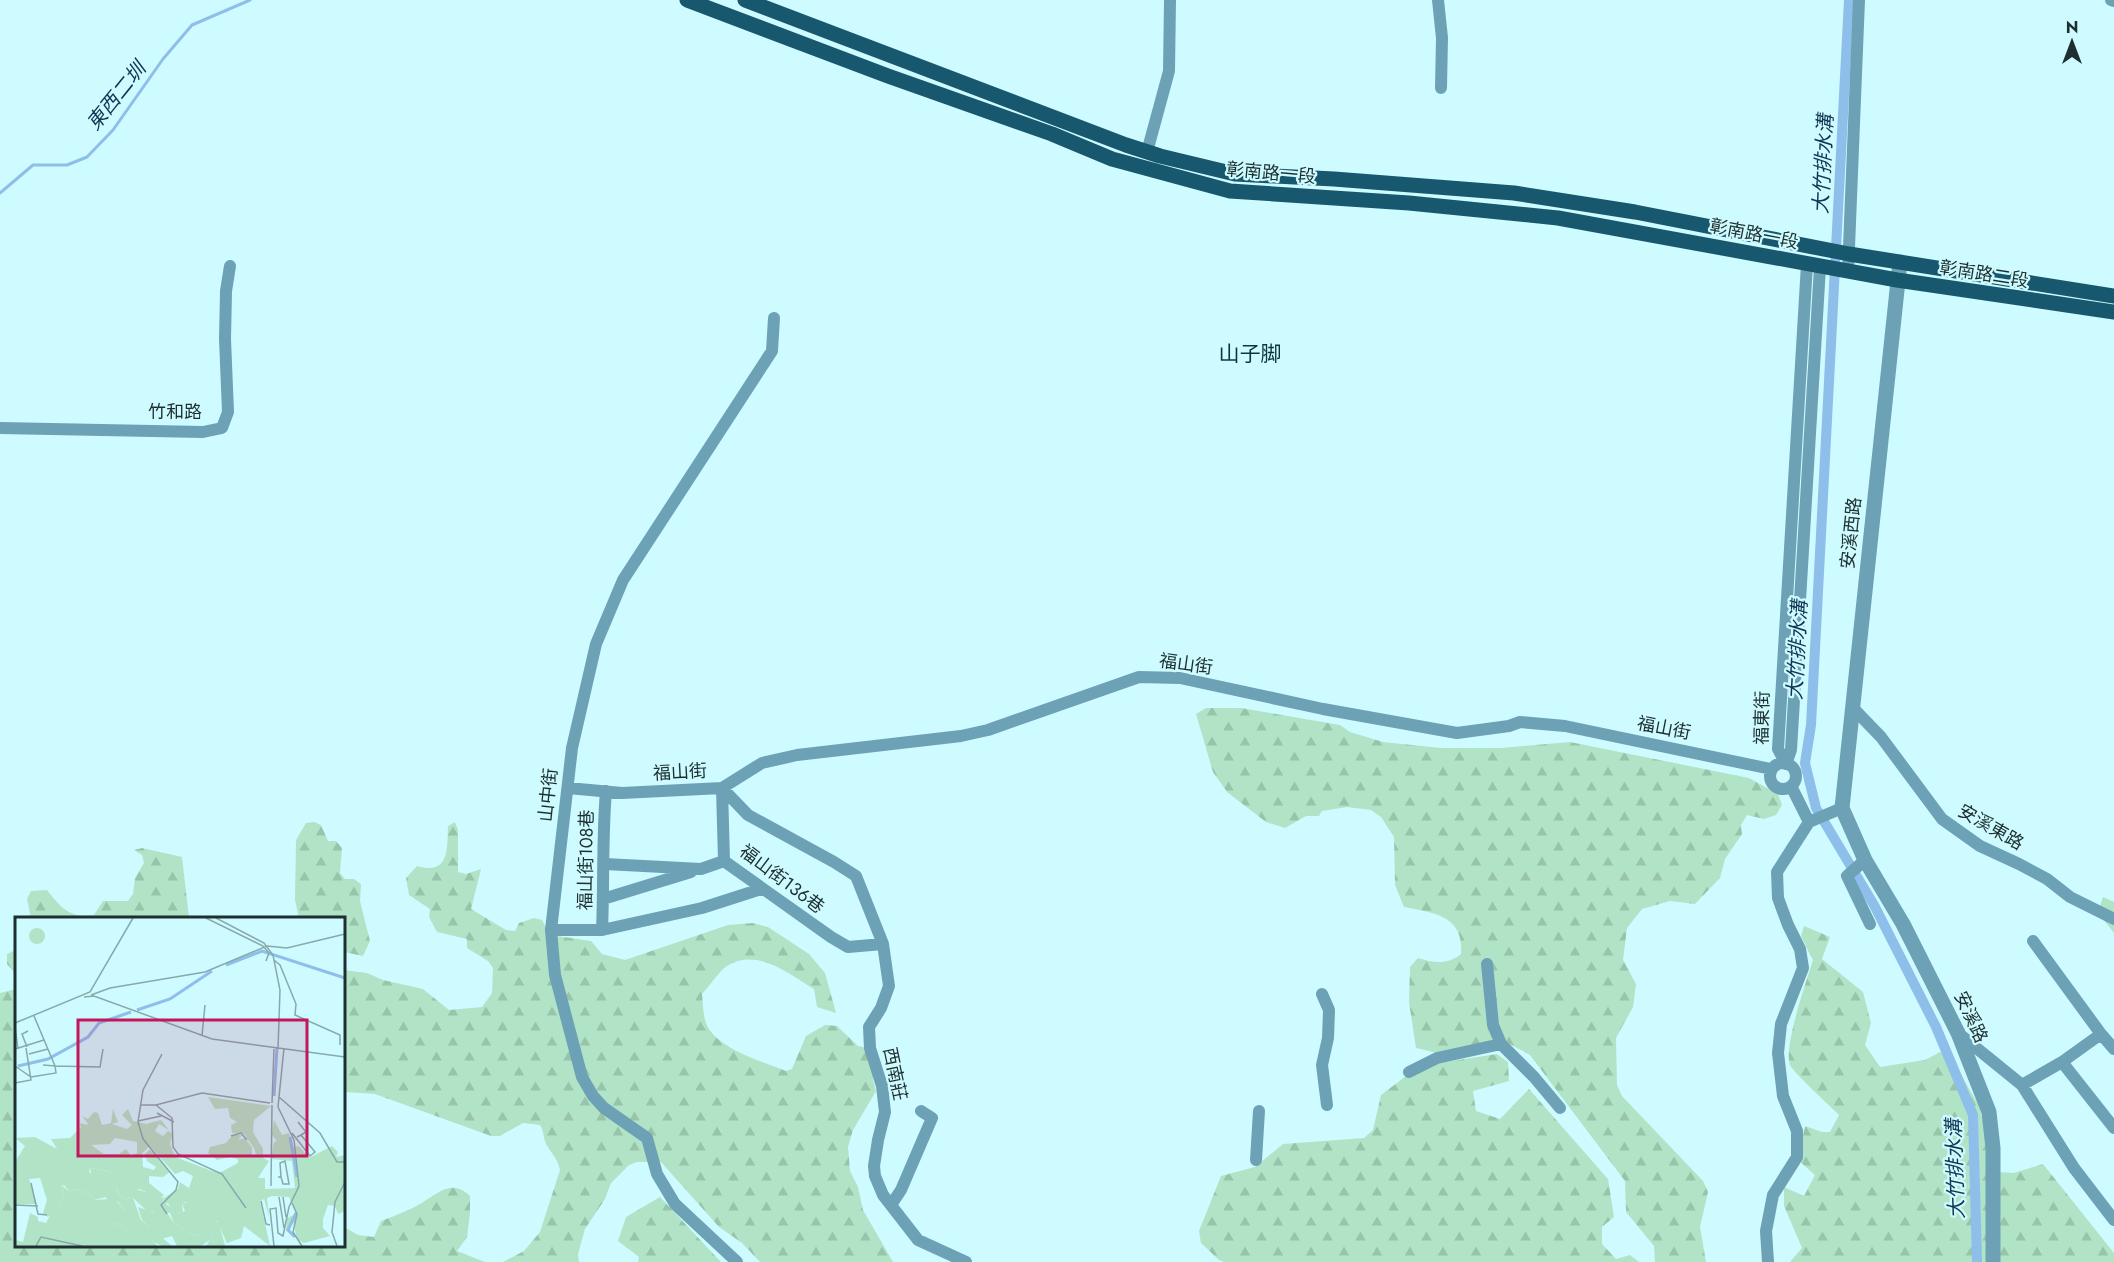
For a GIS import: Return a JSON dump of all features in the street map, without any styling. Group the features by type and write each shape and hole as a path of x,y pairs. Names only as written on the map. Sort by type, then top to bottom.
{"main road":[{"name":"彰南路一段","path":"687,0 888,76 1052,134 1112,159 1230,191 1409,203 1558,218 1848,272"},
{"name":"彰南路一段","path":"745,0 1147,152 1236,174 1514,193 1635,212 1825,249"},
{"name":"福東街","path":"1808,247 1813,266"},
{"path":"1813,266 1825,249"},
{"name":"彰南路二段","path":"1825,249 2114,296"},
{"name":"彰南路二段","path":"1848,272 2114,312"}],"street":[{"path":"1147,152 1169,71 1170,0"},
{"path":"1438,0 1442,38 1441,88"},
{"path":"1848,272 1859,0"},
{"name":"安溪西路","path":"1842,808 1900,262"},
{"name":"竹和路","path":"0,428 204,432 222,428 228,412 225,339 226,291 230,266"},
{"name":"福東街","path":"1786,764 1778,749 1799,517 1813,266"},
{"name":"山中街","path":"737,1262 675,1204 657,1174 646,1138 604,1108 593,1096 582,1077 555,975 551,930 572,748 596,644 623,580 772,351 774,318"},
{"name":"福山街","path":"568,788 622,793 722,788 762,763 797,755 961,736 988,730 1139,677 1180,678 1323,709 1456,733 1509,726 1521,722 1565,726 1771,770"},
{"name":"安溪東路","path":"1853,708 1881,737 1942,819 1980,846 2047,879 2070,897 2114,919"},
{"path":"1778,764 1786,764 1795,773 1795,782 1784,790 1774,787 1770,779 1771,770 1778,764"},
{"path":"1791,786 1809,822"},
{"name":"福山街136巷","path":"722,788 724,861 831,938 848,947 883,944"},
{"name":"西南莊","path":"722,788 748,815 856,876 883,944 889,986 881,1008 869,1027 870,1048 882,1086 885,1112 878,1140 874,1166 875,1176 883,1195 918,1240 966,1262"},
{"name":"福山街108巷","path":"602,930 605,864 603,827 606,791"},
{"path":"1768,1262 1766,1231 1773,1195 1797,1157 1797,1131 1783,1096 1778,1053 1781,1024 1803,968 1800,949 1788,926 1778,898 1777,872 1809,822 1842,808"},
{"name":"安溪路","path":"1842,808 1864,862 1903,924 1958,1033 1989,1112 1993,1148 1993,1262"},
{"path":"603,899 724,861"},
{"path":"1864,862 1847,876 1870,924"},
{"path":"605,864 701,869"},
{"path":"551,930 602,930 702,908 761,889"},
{"path":"2033,941 2114,1049"},
{"path":"1487,964 1493,1026 1501,1044 1560,1108"},
{"path":"1322,994 1329,1010 1328,1038 1322,1065 1327,1105"},
{"path":"1958,1033 2022,1085 2074,1168 2114,1220"},
{"path":"2022,1085 2062,1062 2101,1034"},
{"path":"1409,1072 1437,1058 1501,1044"},
{"path":"2062,1062 2114,1128"},
{"path":"891,1205 901,1190 932,1118 921,1111"},
{"path":"1256,1160 1259,1111"}],"green space":[{"path":"1206,708 1241,708 1340,725 1350,732 1383,742 1441,748 1501,748 1570,742 1749,778 1778,794 1782,805 1776,815 1764,819 1747,815 1741,825 1742,834 1725,859 1720,878 1695,904 1670,901 1642,909 1627,928 1623,960 1636,984 1633,1007 1616,1038 1617,1085 1622,1096 1703,1181 1708,1192 1700,1227 1706,1262 1655,1262 1654,1246 1626,1212 1625,1181 1530,1055 1502,1040 1437,1053 1416,1048 1409,1002 1410,967 1418,958 1441,962 1456,958 1461,954 1458,931 1445,918 1436,914 1404,907 1395,885 1394,837 1381,817 1371,810 1347,807 1322,811 1319,816 1306,816 1285,828 1266,822 1227,792 1213,772 1196,714"},
{"path":"314,822 321,825 328,841 336,841 342,848 340,873 345,879 354,879 361,884 360,901 370,941 363,956 345,952 345,917 299,917 295,900 296,840 306,823"},
{"path":"455,822 458,830 458,872 466,874 481,869 471,909 506,930 515,931 519,923 534,918 542,920 550,935 591,941 602,954 625,960 728,925 753,923 768,927 809,954 825,973 836,1013 817,1007 814,989 794,976 772,965 750,959 727,966 702,994 705,1020 711,1032 729,1047 786,1071 792,1069 806,1036 825,1025 837,1026 858,1046 876,1050 873,1080 876,1091 853,1130 848,1147 850,1171 858,1187 863,1210 893,1262 760,1262 742,1243 719,1227 661,1162 637,1162 629,1165 611,1183 605,1199 585,1229 578,1254 579,1262 503,1262 524,1251 540,1232 560,1170 546,1144 540,1125 523,1123 500,1136 491,1136 375,1094 345,1092 345,970 367,973 383,980 423,989 449,1010 482,1007 492,993 493,968 488,961 467,948 467,939 437,932 429,917 430,909 409,895 406,878 417,866 428,868 441,864 446,851 448,826"},
{"path":"142,848 182,857 189,917 31,917 27,899 31,891 47,890 66,910 86,916 94,915 103,901 128,901 133,894 135,878 144,863 142,855 134,850"},
{"path":"2103,897 2114,902 2114,933 2098,912"},
{"path":"1804,926 1830,937 1822,959 1863,992 1871,1023 1865,1045 1880,1067 1925,1060 1946,1049 1978,1104 1989,1138 1995,1172 2014,1173 2043,1164 2114,1253 2114,1262 1790,1262 1802,1248 1784,1206 1784,1187 1804,1196 1815,1175 1798,1160 1805,1126 1822,1132 1830,1132 1839,1115 1790,1065 1793,1029 1813,960 1801,936"},
{"path":"15,950 15,973 7,964 7,954"},
{"path":"15,989 15,1247 345,1247 345,1228 358,1235 374,1237 381,1221 411,1209 445,1189 457,1188 470,1196 470,1213 467,1237 457,1251 485,1262 0,1262 0,993"},
{"path":"1497,1054 1508,1062 1509,1081 1473,1091 1476,1111 1500,1119 1529,1089 1608,1179 1614,1217 1602,1227 1602,1244 1616,1259 1630,1255 1639,1262 1224,1262 1201,1243 1199,1231 1221,1176 1255,1167 1283,1144 1364,1138 1373,1130 1381,1095 1410,1073 1432,1064"},
{"path":"660,1197 721,1262 638,1262 639,1257 618,1241 626,1217"}],"waterway":[{"name":"東西二圳","path":"0,193 33,165 67,165 87,157 113,130 163,59 192,25 250,0"},
{"name":"大竹排水溝","path":"1849,0 1811,725 1805,763 1816,808 1874,905 1936,1027 1973,1115 1977,1262"}],"district":[{"name":"山子脚","path":"1250,354"}]}
